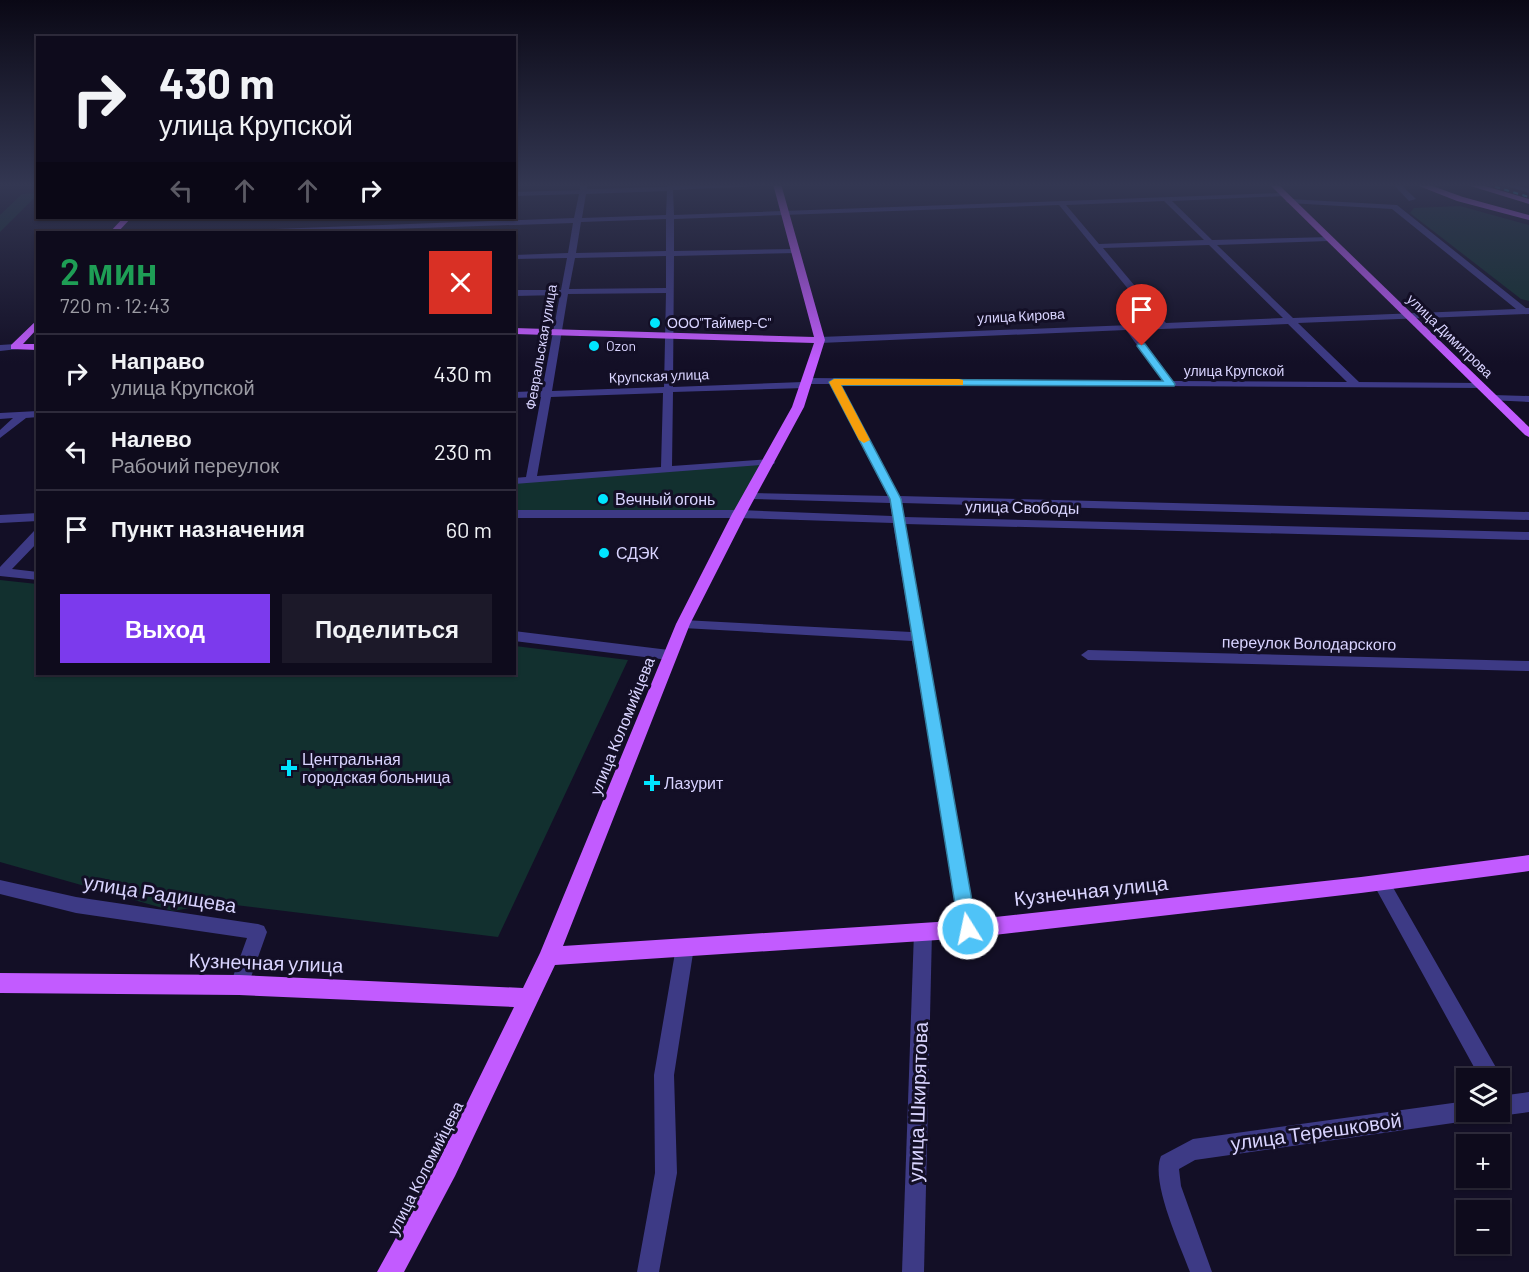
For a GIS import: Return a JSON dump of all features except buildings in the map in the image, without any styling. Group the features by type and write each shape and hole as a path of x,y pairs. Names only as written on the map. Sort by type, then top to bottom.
{"main road":[{"path":"794,243 820,340"},
{"name":"улица Димитрова","path":"1333,243 1529,433"},
{"path":"15,347 36,324"},
{"name":"улица Кирова","path":"516,331 820,340"},
{"name":"улица Коломийцева","path":"390,1272 447,1168 530,998 549,956 669,655 740,514 798,407 820,340"},
{"path":"15,347 36,347"},
{"name":"Кузнечная улица","path":"549,956 968,929 1529,863"},
{"name":"Кузнечная улица","path":"0,983 239,985 530,998"}],"street":[{"name":"Февральская улица","path":"531,480 573,243"},
{"path":"666,469 670,243"},
{"path":"1095,243 1163,325"},
{"path":"1097,246 1172,243"},
{"path":"1211,243 1356,385"},
{"path":"1440,243 1527,311"},
{"path":"516,258 796,251"},
{"path":"516,293 670,290"},
{"name":"улица Кирова","path":"820,340 1406,314 1527,311"},
{"path":"1128,327 1170,384"},
{"path":"0,348 15,347"},
{"path":"834,382 896,499 968,929"},
{"name":"улица Крупской","path":"806,383 1480,386"},
{"name":"Крупская улица","path":"516,394 806,383"},
{"path":"1493,398 1529,399"},
{"path":"0,416 36,414"},
{"path":"0,435 23,415"},
{"path":"516,481 770,462"},
{"name":"улица Свободы","path":"751,496 1529,516"},
{"name":"улица Свободы","path":"516,514 740,514 1529,536"},
{"path":"0,519 36,517"},
{"path":"1,572 36,536"},
{"path":"1,572 36,576"},
{"path":"683,624 919,637"},
{"path":"516,636 669,655"},
{"name":"переулок Володарского","path":"1088,655 1529,666"},
{"path":"1381,882 1485,1068"},
{"name":"улица Радищева","path":"0,887 76,905 258,932 239,985"},
{"name":"улица Шкирятова","path":"913,1272 923,932"},
{"path":"648,1272 666,1173 664,1075 686,947"},
{"path":"1510,1102 1529,1102"},
{"name":"улица Терешковой","path":"1202,1272 1170,1186 1168,1163 1193,1150 1456,1113"}],"green space":[{"path":"1449,243 1529,243 1529,301 1521,299"},
{"path":"770,462 739,514 516,514 516,481"},
{"name":"Центральная городская больница","path":"0,580 36,584 36,675 516,675 516,646 628,660 498,937 219,903 173,911 0,862"}],"slow traffic":[{"path":"864,440 834,382 959,382"}],"place":[{"name":"ООО\"Таймер-С\"","path":"655,323"},
{"name":"Ozon","path":"594,346"},
{"name":"Вечный огонь","path":"603,499"},
{"name":"СДЭК","path":"604,553"},
{"name":"Центральная городская больница","path":"289,768"},
{"name":"Лазурит","path":"652,783"}],"route":[{"path":"968,929 896,499 834,382 1170,384 1142,346"}]}
